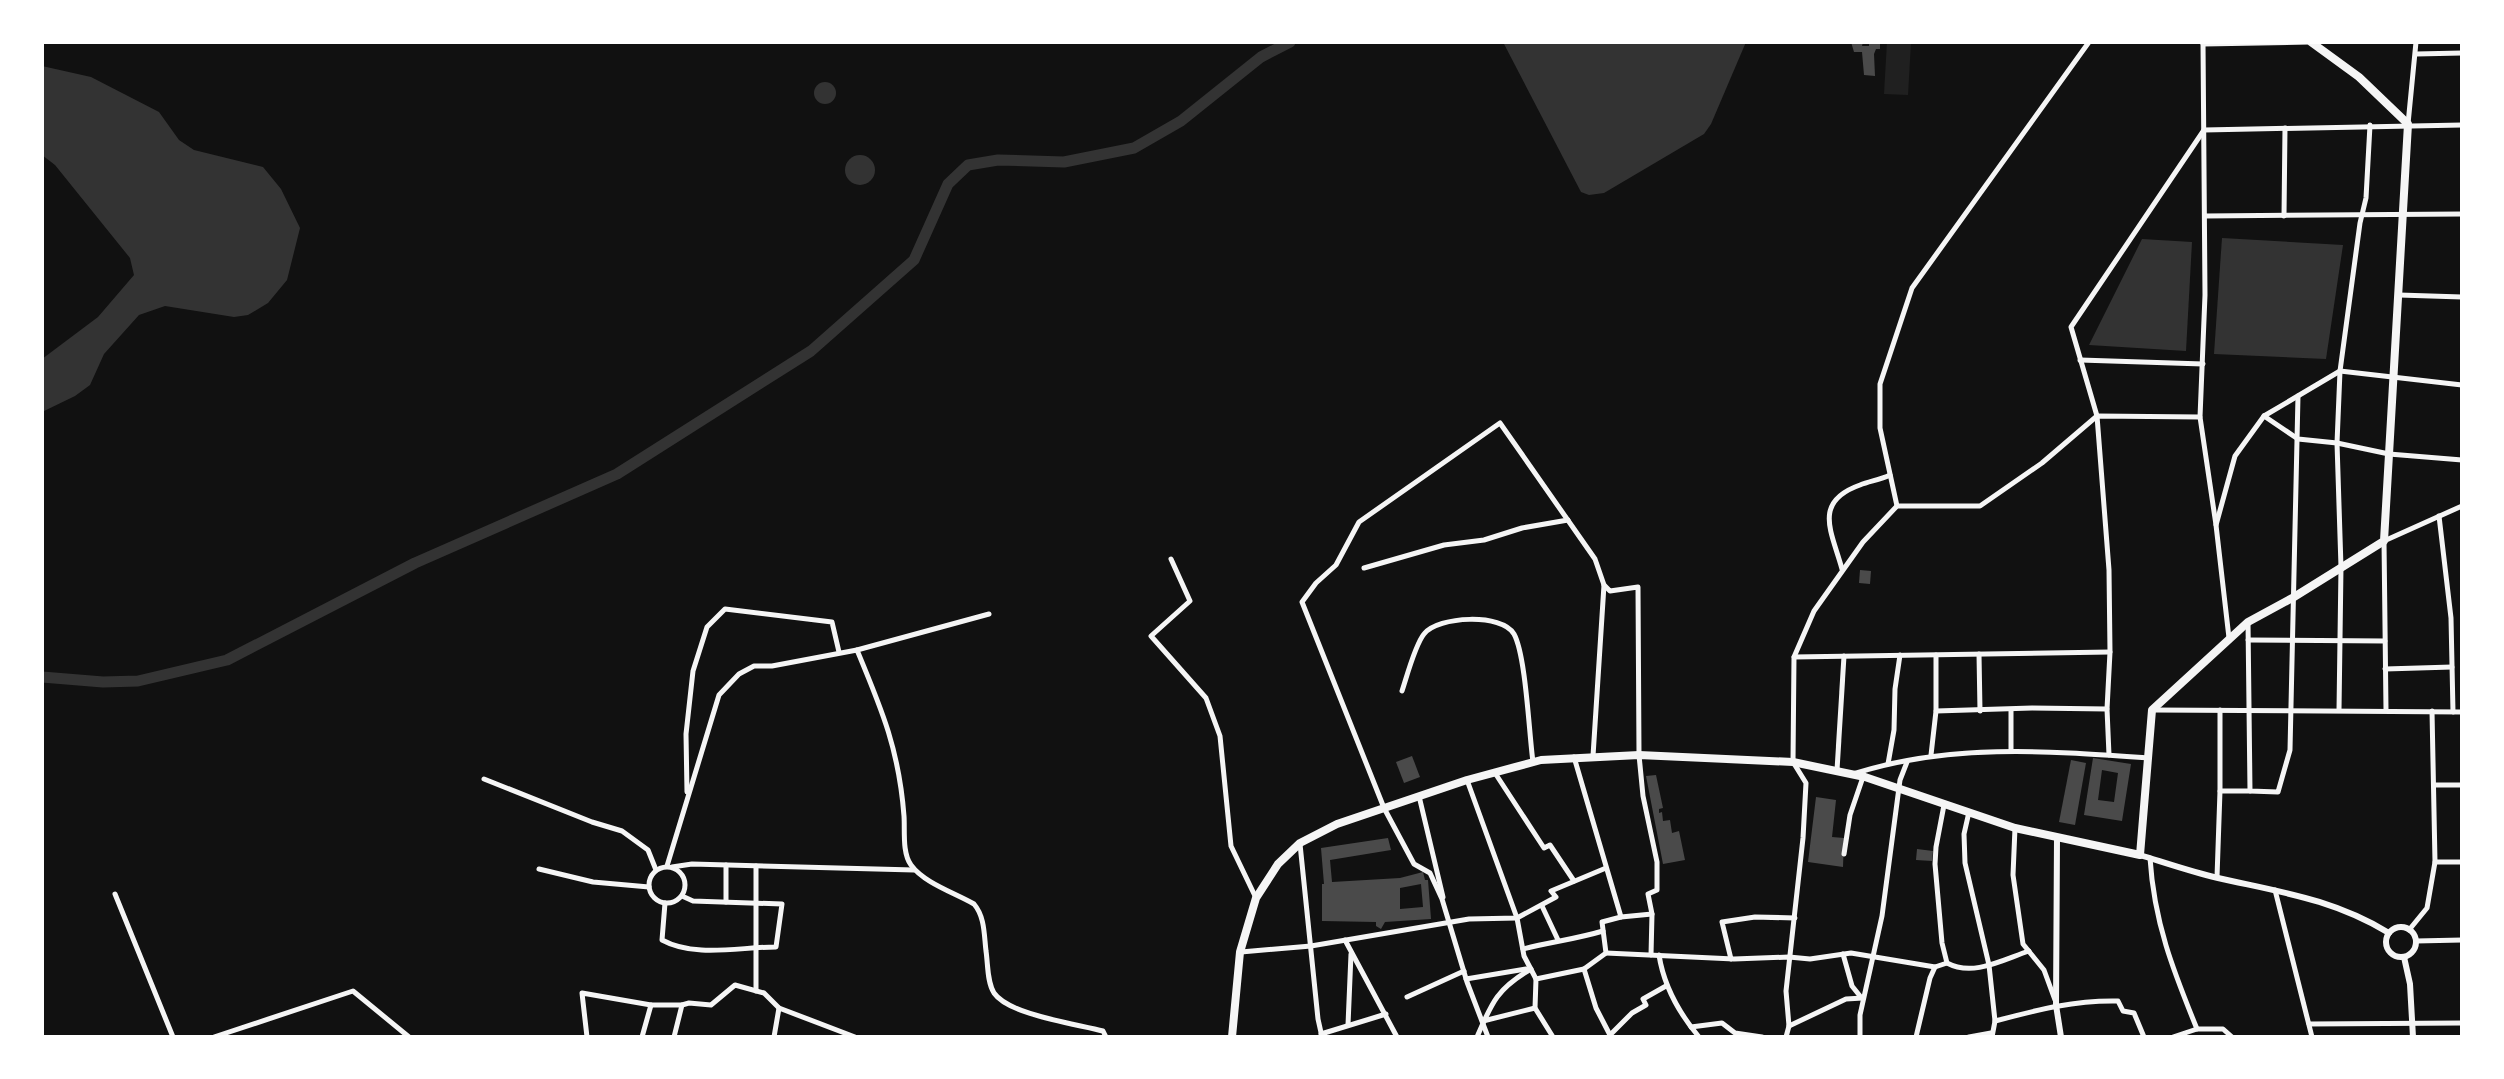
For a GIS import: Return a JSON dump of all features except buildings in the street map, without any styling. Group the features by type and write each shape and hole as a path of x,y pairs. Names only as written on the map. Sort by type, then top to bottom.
{"main road":[{"path":"1232,1037 1240,952 1256,898 1278,864 1300,843 1337,824 1467,780 1533,762 1574,756 1639,755 1793,762 1863,777 2015,828 2145,857 2152,710 2248,622 2384,541 2408,124 2359,77 2311,42"}],"street":[{"path":"1897,506 1880,428 1880,384 1912,288 2089,42"},
{"path":"2229,638 2200,417 2205,216 2203,43 2311,42"},
{"path":"2408,124 2416,42"},
{"path":"2416,54 2462,53"},
{"path":"2339,710 2341,567 2337,443 2340,371 2366,198 2370,125"},
{"path":"2204,130 2462,125"},
{"path":"2284,216 2285,128"},
{"path":"2109,755 2109,570 2097,416 2071,327 2204,130"},
{"path":"2205,216 2462,214"},
{"path":"2399,295 2462,297"},
{"path":"2079,359 2203,364"},
{"path":"2216,525 2235,456 2264,416 2340,371 2462,385"},
{"path":"2220,791 2278,792 2290,750 2298,396"},
{"path":"1786,1037 1789,1026 1786,991 1806,783 1793,762 1794,657 1814,611 1863,542 1897,506 1980,506 2042,463 2097,416 2200,417"},
{"path":"2264,416 2298,439 2389,454 2462,460"},
{"path":"1488,1037 1466,979 1451,922 1430,873 1414,864 1384,808 1302,602 1316,583 1336,565 1359,522 1500,423 1595,559 1604,585 1593,756"},
{"path":"1843,570 1828,518 1829,505 1860,485 1877,482 1890,475"},
{"path":"2386,710 2384,541 2462,506"},
{"path":"2439,516 2451,618 2453,712"},
{"path":"1364,568 1444,545 1484,540 1522,528 1568,520"},
{"path":"1171,559 1190,601 1151,636 1206,698 1220,736 1231,846 1256,898"},
{"path":"1604,585 1610,591 1638,587 1639,755 1643,796 1657,862 1657,890 1648,894 1652,914 1651,955"},
{"path":"687,795 686,734 693,671 707,627 725,609 832,622 839,652"},
{"path":"670,867 687,795 719,695 739,674 754,666 772,666 857,650 989,614"},
{"path":"1402,691 1423,634 1435,625 1488,619 1506,625 1514,635 1519,653 1533,762"},
{"path":"2248,622 2250,791"},
{"path":"2248,640 2385,641"},
{"path":"857,650 889,727 901,776 908,859 915,870 979,909 990,985 995,995 1010,1007 1103,1031 1106,1037"},
{"path":"1794,657 2110,652"},
{"path":"1979,654 1980,711"},
{"path":"1888,764 1900,655"},
{"path":"1931,755 1936,711 1936,655"},
{"path":"1837,770 1844,656"},
{"path":"2385,669 2452,667"},
{"path":"1936,711 2107,709"},
{"path":"2011,710 2011,751"},
{"path":"2152,710 2462,712"},
{"path":"2217,877 2220,710"},
{"path":"2409,930 2427,908 2435,862 2432,711"},
{"path":"1852,774 1931,755 2061,751 2149,758"},
{"path":"1574,756 1621,917"},
{"path":"1860,1037 1860,1015 1882,916 1899,789 1907,762"},
{"path":"1494,772 1544,848 1550,845 1574,881"},
{"path":"1844,854 1852,806 1863,777"},
{"path":"484,779 622,831 648,850 656,870"},
{"path":"1467,780 1517,918 1523,949 1536,979 1535,1008 1553,1037"},
{"path":"2434,785 2462,785"},
{"path":"1419,796 1447,913"},
{"path":"1944,804 1935,864 1942,943 1947,963"},
{"path":"1969,812 1964,834 1965,863 1989,965 1995,1021 1992,1035 1969,1037"},
{"path":"2015,828 2013,875 2023,944 2044,970 2056,1005"},
{"path":"2057,838 2056,1005 2061,1037"},
{"path":"1300,843 1322,1035 1386,1014"},
{"path":"2197,1029 2168,959 2145,857 2321,900 2389,933"},
{"path":"2435,862 2462,862"},
{"path":"665,903 662,940 670,944 689,950 776,947 782,904 693,901 682,896 665,903 655,898 649,881 656,870 692,864 915,870"},
{"path":"726,865 726,902"},
{"path":"756,866 756,991"},
{"path":"670,867 684,879 682,896"},
{"path":"1240,952 1311,946 1451,922 1517,918 1556,897 1551,891 1606,868"},
{"path":"539,869 593,882 649,887"},
{"path":"2274,889 2312,1037"},
{"path":"115,894 173,1037"},
{"path":"1542,906 1558,940"},
{"path":"1606,953 1602,922 1652,914"},
{"path":"1731,959 1722,922 1755,917 1795,918"},
{"path":"2404,957 2388,950 2389,933 2398,927 2409,930 2416,941"},
{"path":"1523,949 1558,940 1572,941 1603,931"},
{"path":"1345,940 1397,1037"},
{"path":"2416,941 2462,940"},
{"path":"2404,957 2412,951 2416,941"},
{"path":"1348,1025 1351,951"},
{"path":"1536,979 1584,969 1606,953 1731,959 1873,955 1935,967 1947,963 1965,970 2029,951"},
{"path":"1843,954 1852,986 1863,998"},
{"path":"1659,955 1666,986 1699,1037"},
{"path":"2404,957 2410,984 2413,1037"},
{"path":"1916,1037 1935,967"},
{"path":"1466,979 1531,969"},
{"path":"1477,1037 1483,1021 1506,984 1531,969"},
{"path":"1584,969 1602,1022 1611,1036 1632,1013 1646,1005 1643,999 1666,986"},
{"path":"1407,997 1464,971"},
{"path":"587,1037 582,993 651,1005 711,1005 735,985 764,993 779,1008 855,1037"},
{"path":"214,1037 353,991 409,1037"},
{"path":"1789,1026 1846,999 1863,998"},
{"path":"1995,1021 2056,1005 2118,1001 2123,1011 2134,1013 2144,1037"},
{"path":"642,1037 651,1005"},
{"path":"674,1037 682,1005"},
{"path":"774,1037 779,1008"},
{"path":"1483,1021 1535,1008"},
{"path":"1691,1027 1722,1023 1735,1033 1762,1037"},
{"path":"2309,1024 2462,1023"},
{"path":"2173,1037 2197,1029 2223,1029 2232,1037"}],"shaded area":[{"path":"1503,42 1746,42 1704,134 1604,193 1589,195 1581,192"},
{"path":"1887,42 1911,42 1908,95 1884,94"},
{"path":"42,66 91,77 159,112 179,140 194,150 263,167 281,189 300,228 287,280 268,303 248,315 234,317 165,306 139,315 104,354 90,385 42,412 42,359 98,317 134,275 130,258 55,165 42,155"},
{"path":"821,82 829,82 836,93 829,104 821,104 814,97 814,89"},
{"path":"860,155 870,160 875,170 870,180 860,185 850,180 845,170 850,160"},
{"path":"2222,238 2343,245 2326,359 2214,354"},
{"path":"2142,239 2192,242 2186,351 2089,345"}],"waterway":[{"path":"42,677 103,682 138,681 227,660 415,563 617,474 811,351 914,260 948,184 968,165 998,160 1064,162 1134,148 1181,121 1261,57 1290,42"}]}
